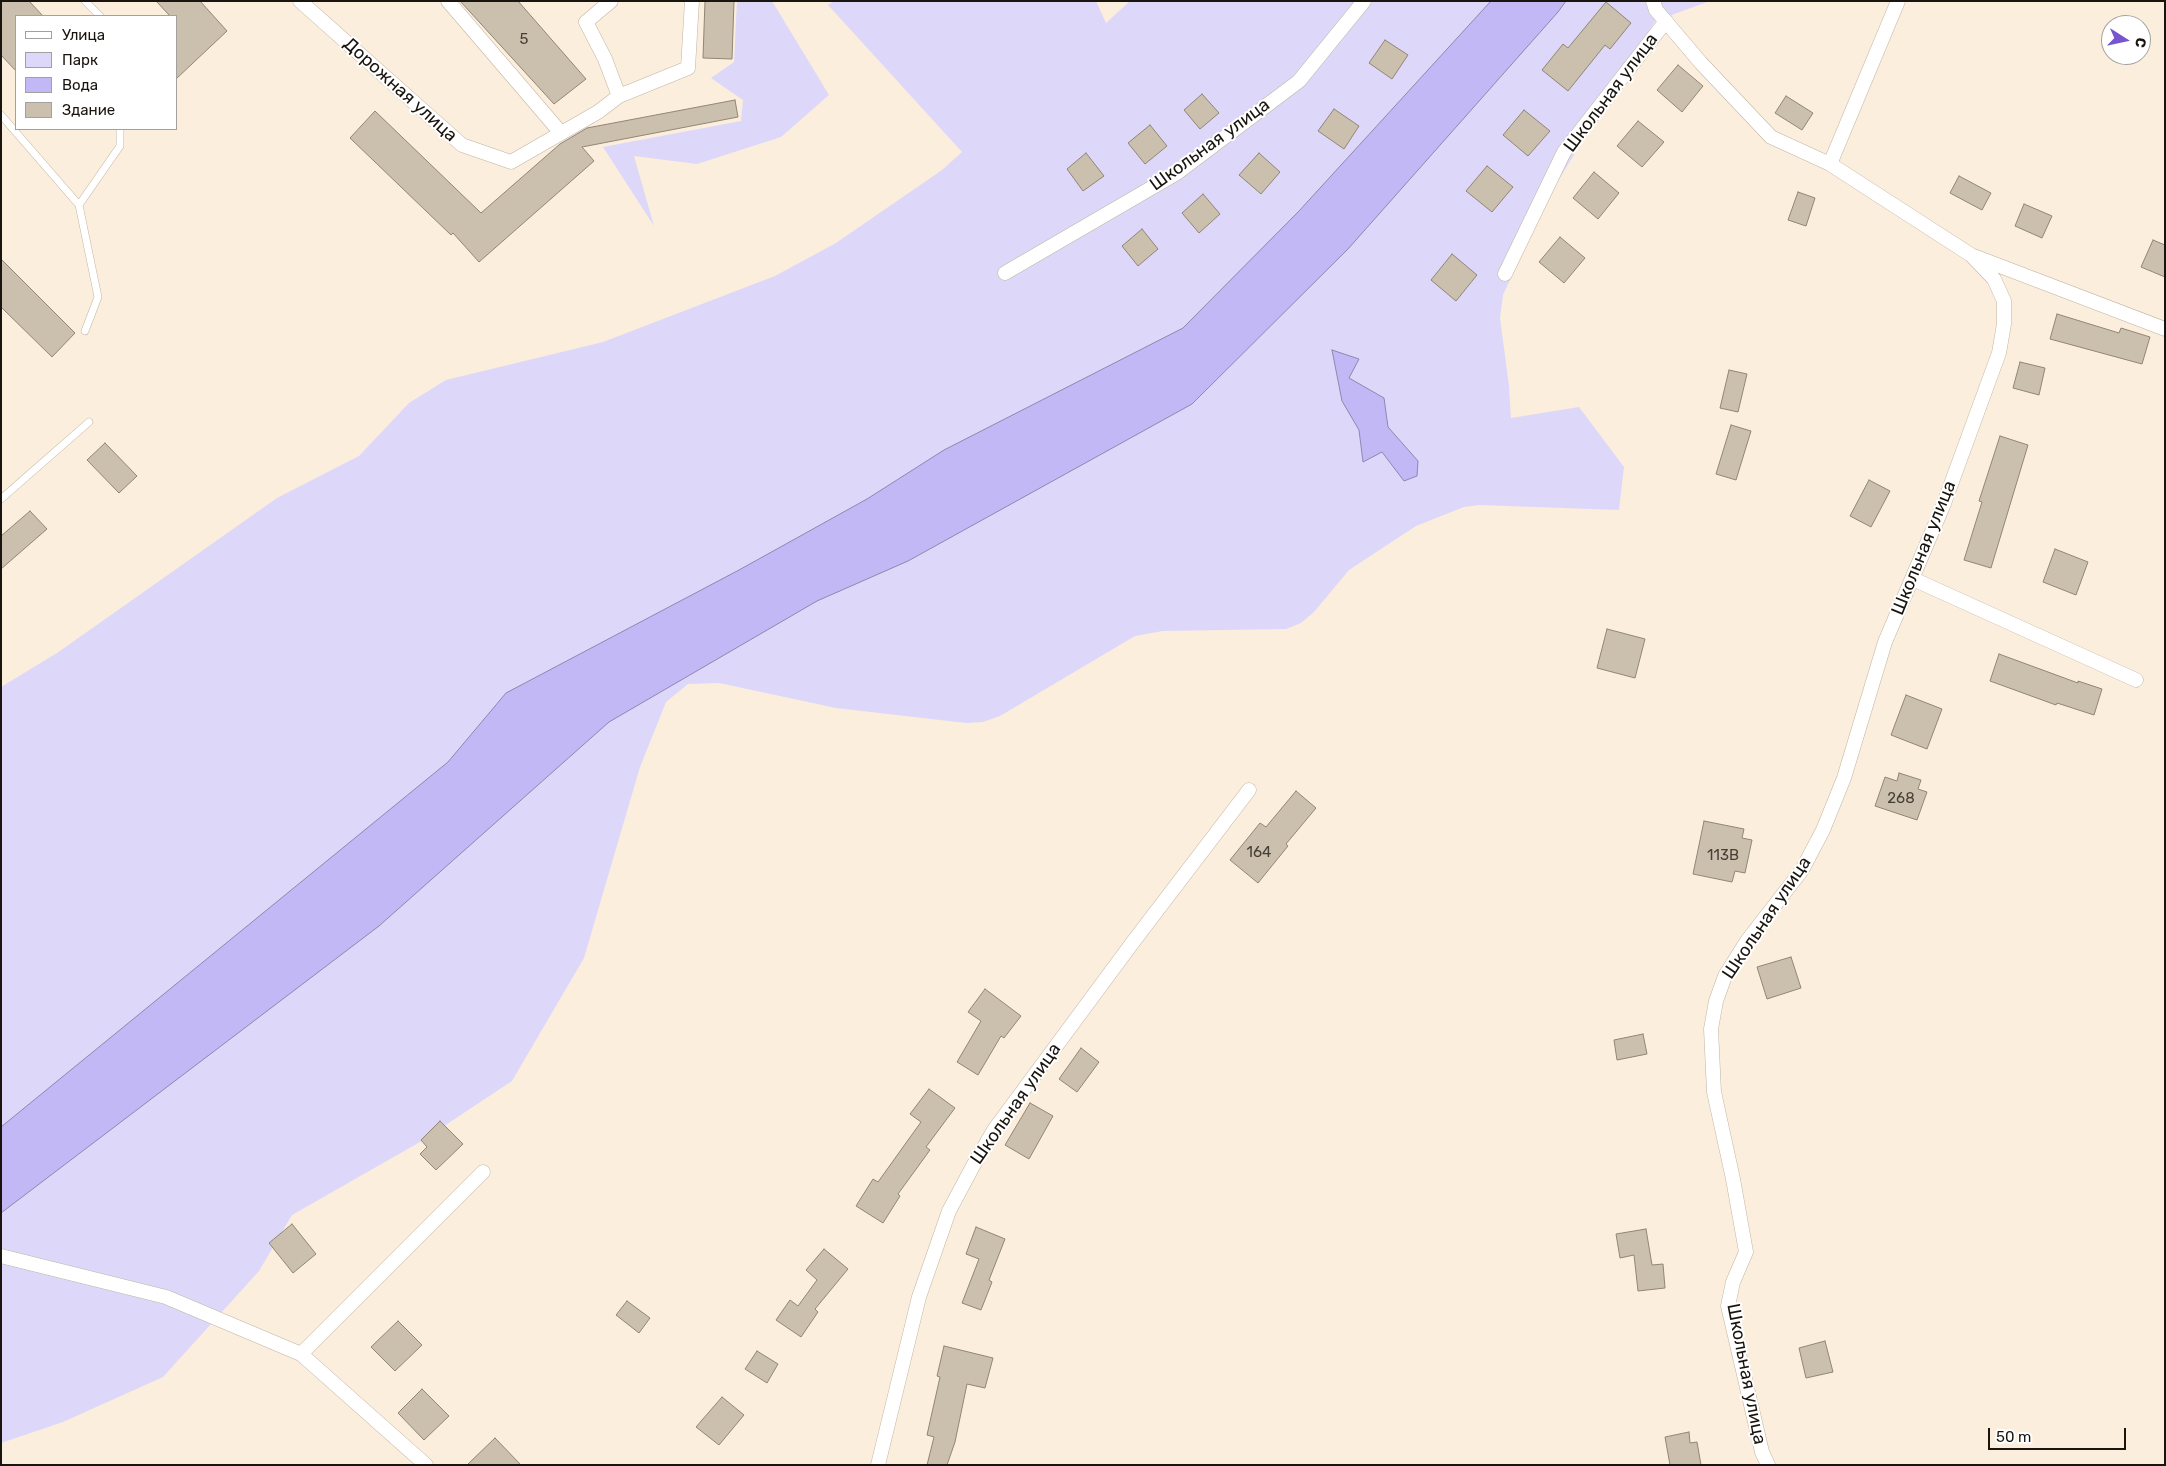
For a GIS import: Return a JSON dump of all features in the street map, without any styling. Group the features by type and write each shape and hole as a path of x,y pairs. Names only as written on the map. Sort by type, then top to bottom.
{"street":[{"name":"Дорожная улица","path":"300,1 462,145 511,162 598,112 618,96 688,68 692,1"},
{"path":"448,1 562,133"},
{"path":"612,1 586,22 605,60 618,96"},
{"name":"Школьная улица","path":"1005,274 1185,167 1299,81 1364,1"},
{"name":"Школьная улица","path":"1653,1 1656,10 1701,63 1771,137 1830,164 1971,255 2165,329"},
{"path":"1830,164 1898,1"},
{"name":"Школьная улица","path":"1505,274 1564,152 1666,21"},
{"name":"Школьная улица","path":"1768,1465 1762,1452 1728,1306 1732,1282 1746,1252 1733,1179 1714,1092 1711,1029 1716,1001 1725,976 1747,941 1802,870 1823,830 1844,778 1885,642 1946,497 1999,353 2004,324 2004,301 1994,279 1971,255"},
{"path":"1912,579 2136,680"},
{"name":"Школьная улица","path":"878,1465 919,1297 949,1211 973,1166 994,1130 1133,942 1249,790"},
{"path":"301,1354 483,1172"},
{"path":"1,1256 166,1296 301,1354 426,1465"}],"lane":[{"path":"85,1 99,15"},
{"path":"1,115 79,205 98,297 85,331"},
{"path":"79,205 120,146 120,130"},
{"path":"1,499 89,422"}],"green space":[{"path":"737,1 772,1 829,95 781,137 697,164 634,156 654,226 603,147 741,121 743,100 711,78 734,62"},
{"path":"834,1 1096,1 1106,23 1130,1 1710,1 1655,21 1549,196 1503,295 1500,318 1509,386 1511,418 1579,407 1624,467 1619,510 1479,505 1464,507 1416,526 1349,570 1314,612 1301,623 1286,629 1163,631 1135,636 1000,716 983,722 966,723 836,708 719,683 688,684 666,702 640,767 584,958 512,1081 420,1142 292,1215 259,1271 163,1377 63,1422 1,1443 1,687 57,653 277,498 359,456 409,403 446,380 603,342 775,276 836,243 942,170 962,152 828,5"}],"water":[{"path":"1491,1 1566,1 1348,249 1192,404 908,561 817,601 609,722 379,926 1,1213 1,1127 448,762 506,693 739,570 867,499 944,450 1183,328 1299,211"},
{"path":"1332,350 1359,359 1349,378 1384,398 1388,427 1418,461 1417,476 1404,481 1382,452 1363,462 1359,430 1342,401"}],"building":[{"path":"1,1 29,1 42,15 15,15 15,70 1,55"},
{"path":"156,1 200,1 227,31 178,77 178,15 169,15"},
{"path":"460,1 518,1 586,79 554,104"},
{"path":"705,1 734,1 732,59 703,58"},
{"path":"1606,2 1631,23 1610,49 1605,45 1568,91 1542,70 1563,44 1568,48"},
{"path":"1385,40 1408,55 1392,79 1369,63"},
{"path":"1678,65 1703,86 1682,112 1657,90"},
{"path":"1202,94 1219,113 1200,129 1184,110"},
{"path":"1786,96 1813,113 1802,130 1775,113"},
{"path":"735,100 738,117 582,147 594,161 479,262 453,233 451,235 350,138 375,111 481,213 560,144 587,128"},
{"path":"1334,109 1359,126 1344,149 1318,131"},
{"path":"1524,110 1550,131 1528,156 1503,135"},
{"path":"1638,121 1664,142 1642,167 1617,146"},
{"path":"1150,125 1167,146 1145,164 1128,143"},
{"path":"1086,153 1104,176 1083,191 1067,169"},
{"path":"1259,153 1280,172 1261,194 1239,175"},
{"path":"1487,166 1513,187 1492,212 1466,191"},
{"path":"1594,172 1619,193 1598,219 1573,198"},
{"path":"1959,176 1991,193 1982,210 1950,193"},
{"path":"1798,192 1815,198 1806,226 1788,220"},
{"path":"1203,194 1220,214 1199,233 1182,213"},
{"path":"2024,204 2052,216 2042,238 2015,226"},
{"path":"1142,229 1158,249 1138,266 1122,246"},
{"path":"1560,237 1585,258 1564,283 1539,262"},
{"path":"2153,240 2165,245 2165,277 2141,267"},
{"path":"1452,254 1477,275 1456,301 1431,280"},
{"path":"1,259 75,333 52,357 1,307"},
{"path":"2057,314 2119,333 2121,328 2150,337 2142,364 2050,339"},
{"path":"2020,362 2045,368 2039,395 2013,388"},
{"path":"1729,370 1747,374 1738,412 1720,408"},
{"path":"1731,425 1751,431 1736,480 1716,474"},
{"path":"2000,436 2028,445 1991,568 1964,560 1982,502 1979,501"},
{"path":"105,443 137,476 119,493 87,460"},
{"path":"1869,480 1890,491 1871,527 1850,516"},
{"path":"30,511 47,529 1,569 1,536"},
{"path":"2055,549 2088,562 2076,595 2043,582"},
{"path":"1607,629 1645,639 1635,678 1597,668"},
{"path":"1999,654 2078,683 2078,681 2102,689 2094,715 2057,703 2056,705 1990,681"},
{"path":"1906,695 1942,709 1927,749 1891,735"},
{"path":"1899,773 1921,780 1918,789 1927,792 1917,820 1875,806 1885,777 1897,781"},
{"path":"1296,791 1316,808 1286,844 1288,846 1258,883 1230,860 1260,823 1266,827"},
{"path":"1704,821 1744,829 1742,838 1752,840 1745,873 1735,871 1732,882 1693,874"},
{"path":"1791,957 1801,988 1767,999 1757,967"},
{"path":"985,989 1021,1016 1004,1038 1001,1036 978,1075 957,1062 981,1021 968,1012"},
{"path":"1643,1034 1647,1054 1617,1060 1614,1040"},
{"path":"1081,1048 1099,1062 1077,1092 1059,1079"},
{"path":"929,1089 955,1108 926,1147 930,1150 898,1194 900,1196 883,1223 856,1206 873,1179 878,1182 921,1122 910,1114"},
{"path":"1030,1103 1053,1116 1029,1159 1005,1145"},
{"path":"440,1121 463,1144 436,1170 420,1154 427,1147 421,1140"},
{"path":"292,1224 316,1254 293,1273 269,1243"},
{"path":"976,1227 1005,1239 989,1280 992,1282 981,1310 962,1303 979,1259 966,1254"},
{"path":"1646,1229 1652,1265 1663,1264 1665,1288 1638,1291 1634,1255 1620,1258 1616,1234"},
{"path":"824,1249 848,1269 815,1309 818,1312 801,1337 776,1320 790,1300 798,1306 817,1280 806,1270"},
{"path":"627,1301 650,1318 639,1333 616,1315"},
{"path":"398,1321 422,1345 395,1371 371,1347"},
{"path":"1825,1341 1833,1372 1806,1378 1799,1348"},
{"path":"944,1346 993,1358 985,1388 967,1384 955,1442 947,1465 927,1465 934,1437 927,1435 940,1377 937,1376"},
{"path":"757,1351 778,1364 767,1383 745,1369"},
{"path":"422,1389 449,1416 424,1440 398,1413"},
{"path":"722,1397 744,1415 719,1445 696,1427"},
{"path":"1689,1432 1690,1443 1697,1442 1701,1465 1670,1465 1665,1437"},
{"path":"495,1438 521,1465 467,1465"}]}
